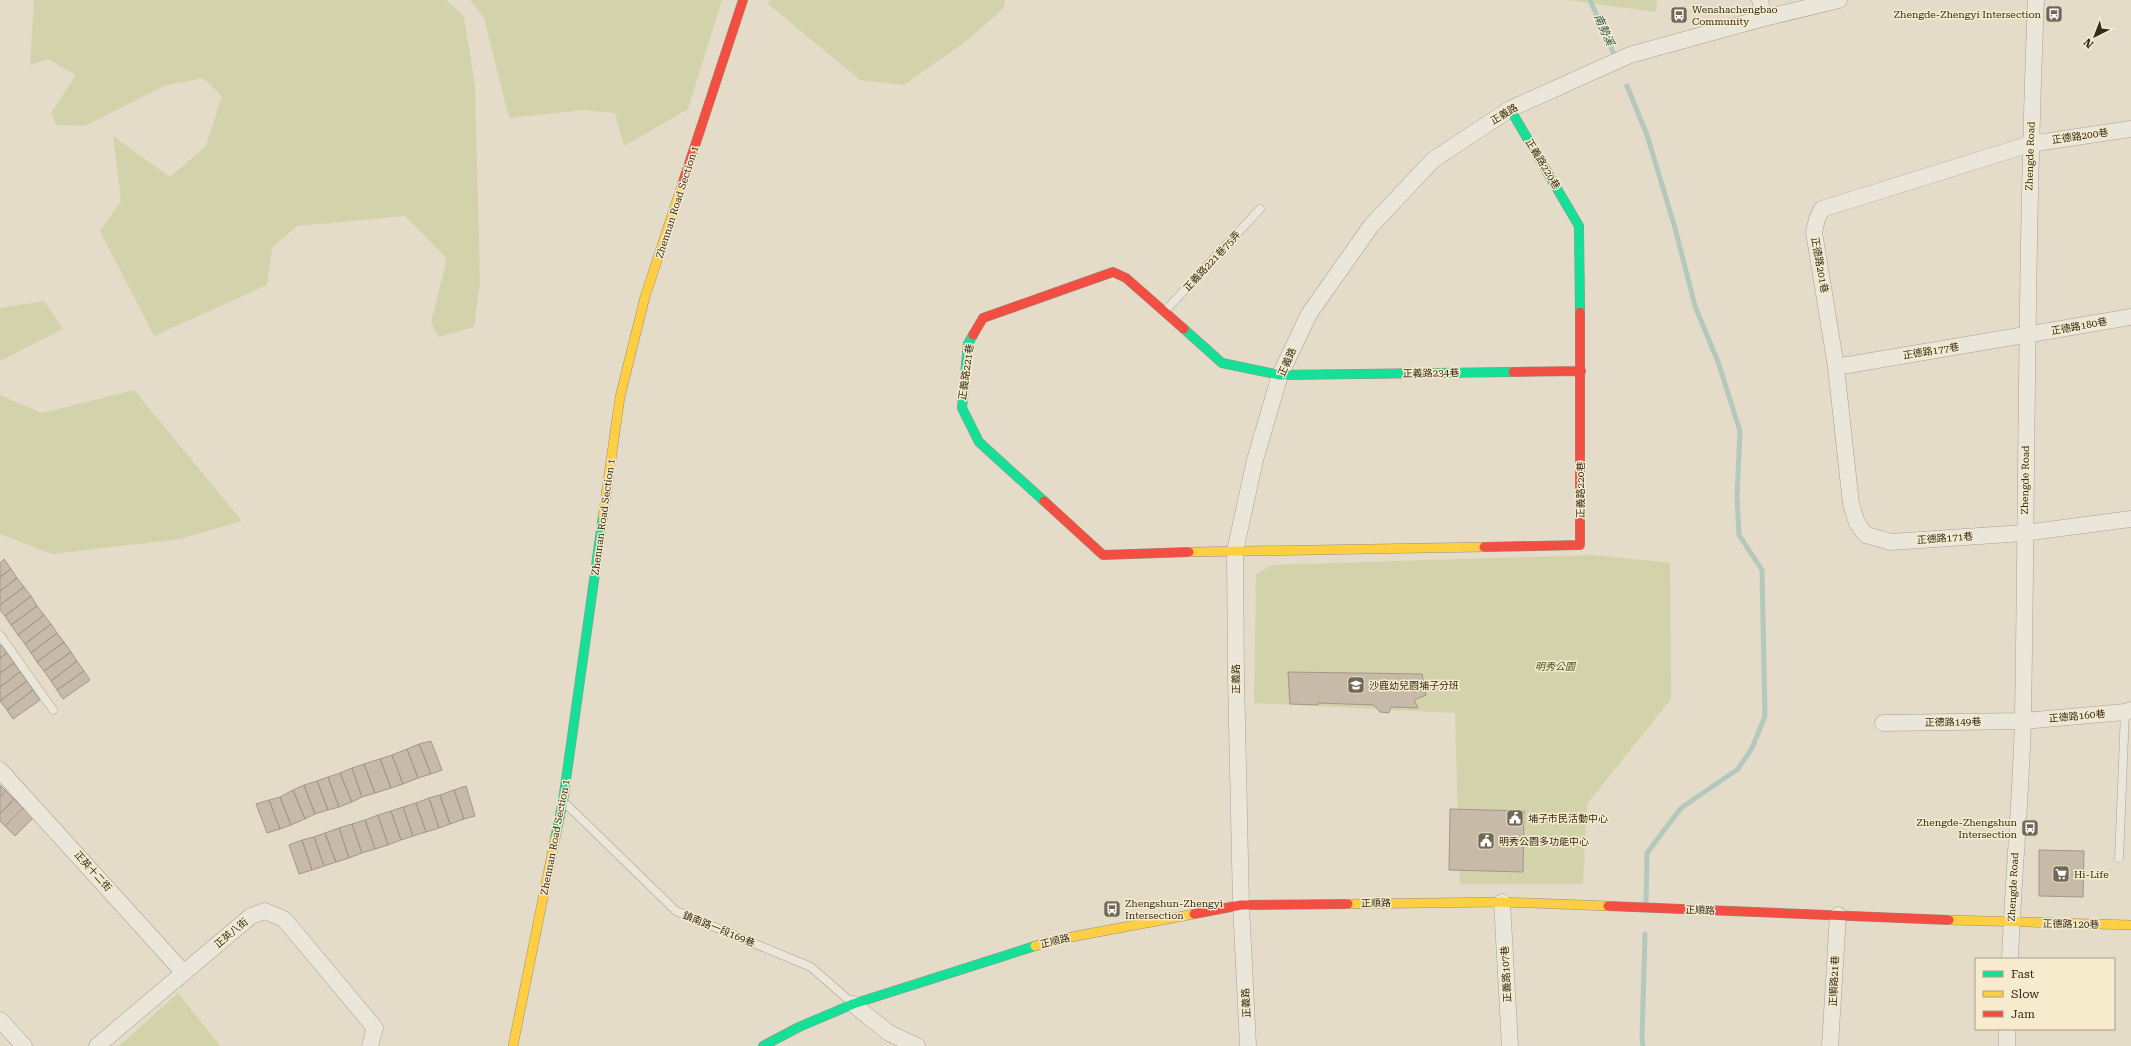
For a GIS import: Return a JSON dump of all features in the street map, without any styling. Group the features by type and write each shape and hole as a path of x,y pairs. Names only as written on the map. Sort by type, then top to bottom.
{"street":[{"name":"Zhennan Road Section 1","path":"513,1046 563,801 620,397 645,297 743,0"},
{"path":"1760,0 1764,18"},
{"name":"正義路","path":"1248,1046 1241,905 1235,551 1255,460 1280,375 1309,314 1371,226 1433,160 1510,109 1630,55 1764,18 1839,0"},
{"name":"Zhengde Road","path":"2010,958 2023,721 2026,335 2030,144 2036,0"},
{"name":"正義路220巷","path":"1235,551 1580,545 1581,371 1579,226 1510,109"},
{"name":"正德路200巷","path":"2030,144 2131,129"},
{"name":"正德路201巷","path":"1866,535 1857,523 1851,504 1836,367 1814,232 1817,219 1822,209 2030,144"},
{"name":"正義路221巷","path":"1235,551 1103,555 979,442 962,408 968,344 983,318 1113,272 1126,278 1222,363 1280,375"},
{"name":"正德路180巷","path":"2026,335 2131,318"},
{"name":"正德路177巷","path":"1836,367 2026,335"},
{"name":"正義路234巷","path":"1280,375 1581,371"},
{"path":"2024,533 2131,519"},
{"name":"正德路171巷","path":"1866,535 1891,542 2024,533"},
{"name":"正德路160巷","path":"2023,721 2128,711"},
{"name":"正德路149巷","path":"1884,723 2023,721"},
{"name":"正英十二街","path":"0,770 184,972"},
{"name":"正順路","path":"763,1046 799,1027 853,1004 1055,940 1241,905 1502,902 2011,922"},
{"name":"正義路107巷","path":"1502,902 1510,1046"},
{"name":"正英八街","path":"97,1046 251,916 265,912 284,919 375,1028 370,1046"},
{"name":"正順路21巷","path":"1830,1046 1838,915"},
{"name":"正德路120巷","path":"2011,922 2131,925"},
{"path":"853,1004 889,1033 918,1046"},
{"path":"0,1020 24,1046"},
{"path":"2007,1030 2007,1046"}],"lane":[{"name":"正義路221巷75弄","path":"1164,312 1260,209"},
{"path":"0,635 53,710"},
{"path":"2120,858 2128,711"},
{"name":"鎮南路一段169巷","path":"563,801 676,911 811,966 853,1004"}],"green space":[{"path":"34,0 446,0 464,16 475,86 480,281 474,327 439,337 431,323 447,259 405,216 297,226 272,248 267,285 154,336 100,231 121,201 113,136 170,177 206,146 222,96 203,78 164,86 85,126 56,125 51,113 76,75 48,59 30,65"},
{"path":"470,0 722,0 688,109 624,146 615,113 584,110 509,118 484,18"},
{"path":"770,0 1005,0 1004,8 965,42 904,85 860,80 768,4"},
{"path":"1567,0 1657,0 1656,12"},
{"path":"44,301 63,329 0,361 0,308"},
{"path":"134,390 242,521 180,539 52,554 0,534 0,395 42,413"},
{"name":"明秀公園","path":"1594,555 1670,563 1671,699 1587,804 1583,884 1460,884 1455,713 1254,703 1256,574 1272,565"},
{"path":"178,993 220,1046 119,1046"}],"building":[{"path":"4,559 11,569 0,577 0,563"},
{"path":"11,569 17,578 0,591 0,577"},
{"path":"17,578 24,587 0,605 0,591"},
{"path":"24,587 31,596 5,616 0,610 0,605"},
{"path":"31,596 37,606 11,625 5,616"},
{"path":"37,606 44,615 18,635 11,625"},
{"path":"44,615 51,624 25,644 18,635"},
{"path":"51,624 57,633 31,653 25,644"},
{"path":"57,633 64,642 37,662 31,653"},
{"path":"64,642 71,652 44,671 37,662"},
{"path":"1,645 7,653 0,658 0,646"},
{"path":"71,652 77,661 51,681 44,671"},
{"path":"7,653 14,663 0,673 0,658"},
{"path":"77,661 84,671 57,690 51,681"},
{"path":"14,663 20,672 0,687 0,673"},
{"path":"84,671 90,680 63,699 57,690"},
{"path":"20,672 27,681 0,701 0,687"},
{"name":"沙鹿幼兒園埔子分班","path":"1288,672 1422,674 1426,695 1414,700 1418,708 1391,707 1389,713 1380,712 1374,705 1318,703 1318,705 1290,704"},
{"path":"27,681 33,690 7,710 0,701"},
{"path":"33,690 40,700 13,719 7,710"},
{"path":"431,741 442,770 431,774 419,744"},
{"path":"419,744 431,774 418,778 407,749"},
{"path":"407,749 418,778 403,784 392,755"},
{"path":"392,755 403,784 391,788 380,759"},
{"path":"380,759 391,788 375,793 364,764"},
{"path":"364,764 375,793 362,797 352,768"},
{"path":"352,768 362,797 352,802 340,773"},
{"path":"340,773 352,802 339,807 328,777"},
{"path":"328,777 339,807 328,810 317,781"},
{"path":"317,781 328,810 315,814 304,785"},
{"path":"0,785 6,791 0,797"},
{"path":"304,785 315,814 305,819 293,790"},
{"path":"466,786 475,816 464,819 454,790"},
{"path":"293,790 305,819 291,825 280,797"},
{"path":"454,790 464,819 450,824 440,795"},
{"path":"6,791 14,799 0,814 0,797"},
{"path":"440,795 450,824 439,828 429,798"},
{"path":"280,797 291,825 280,829 269,800"},
{"path":"429,798 439,828 426,832 416,803"},
{"path":"14,799 23,808 5,826 0,821 0,814"},
{"path":"269,800 280,829 267,833 256,804"},
{"path":"416,803 426,832 413,836 403,807"},
{"path":"403,807 413,836 401,840 391,811"},
{"path":"23,808 33,818 15,836 5,826"},
{"name":"明秀公園多功能中心","path":"1450,809 1524,811 1523,872 1449,870"},
{"path":"391,811 401,840 388,845 378,815"},
{"path":"378,815 388,845 375,849 365,820"},
{"path":"365,820 375,849 362,853 352,824"},
{"path":"352,824 362,853 349,858 339,828"},
{"path":"339,828 349,858 336,862 325,833"},
{"path":"325,833 336,862 324,866 314,837"},
{"path":"314,837 324,866 312,870 302,840"},
{"path":"302,840 312,870 299,874 289,845"},
{"name":"Hi-Life","path":"2039,850 2084,851 2083,897 2039,896"}],"waterway":[{"name":"南勢溪","path":"1590,0 1616,59"},
{"path":"1627,86 1647,135 1675,228 1695,306 1718,362 1740,431 1737,497 1739,535 1762,570 1765,716 1752,748 1738,769 1681,808 1647,853 1646,902"},
{"path":"1643,1046 1645,934"}],"traffic: fast":[{"path":"1510,109 1579,226 1580,312"},
{"path":"1184,329 1222,363 1280,375 1513,372"},
{"path":"973,335 968,344 962,408 979,442 1044,501"},
{"path":"555,839 563,801 603,516"},
{"path":"763,1046 799,1027 853,1004 1035,946"}],"traffic: slow":[{"path":"603,516 620,397 645,297 682,185"},
{"path":"1189,552 1484,547"},
{"path":"513,1046 555,839"},
{"path":"1348,904 1502,902 1608,906"},
{"path":"1035,946 1055,940 1194,914"},
{"path":"1949,920 2131,925"}],"traffic: jam":[{"path":"682,185 743,0"},
{"path":"973,335 983,318 1113,272 1126,278 1184,329"},
{"path":"1484,547 1580,545 1580,312"},
{"path":"1513,372 1581,371"},
{"path":"1044,501 1103,555 1189,552"},
{"path":"1194,914 1241,905 1348,904"},
{"path":"1608,906 1949,920"}],"place":[{"name":"Zhengde-Zhengyi Intersection","path":"2054,14"},
{"name":"Wenshachengbao Community","path":"1679,15"},
{"name":"沙鹿幼兒園埔子分班","path":"1356,685"},
{"name":"埔子市民活動中心","path":"1515,818"},
{"name":"Zhengde-Zhengshun Intersection","path":"2030,828"},
{"name":"明秀公園多功能中心","path":"1486,841"},
{"name":"Hi-Life","path":"2061,874"},
{"name":"Zhengshun-Zhengyi Intersection","path":"1112,909"}]}
